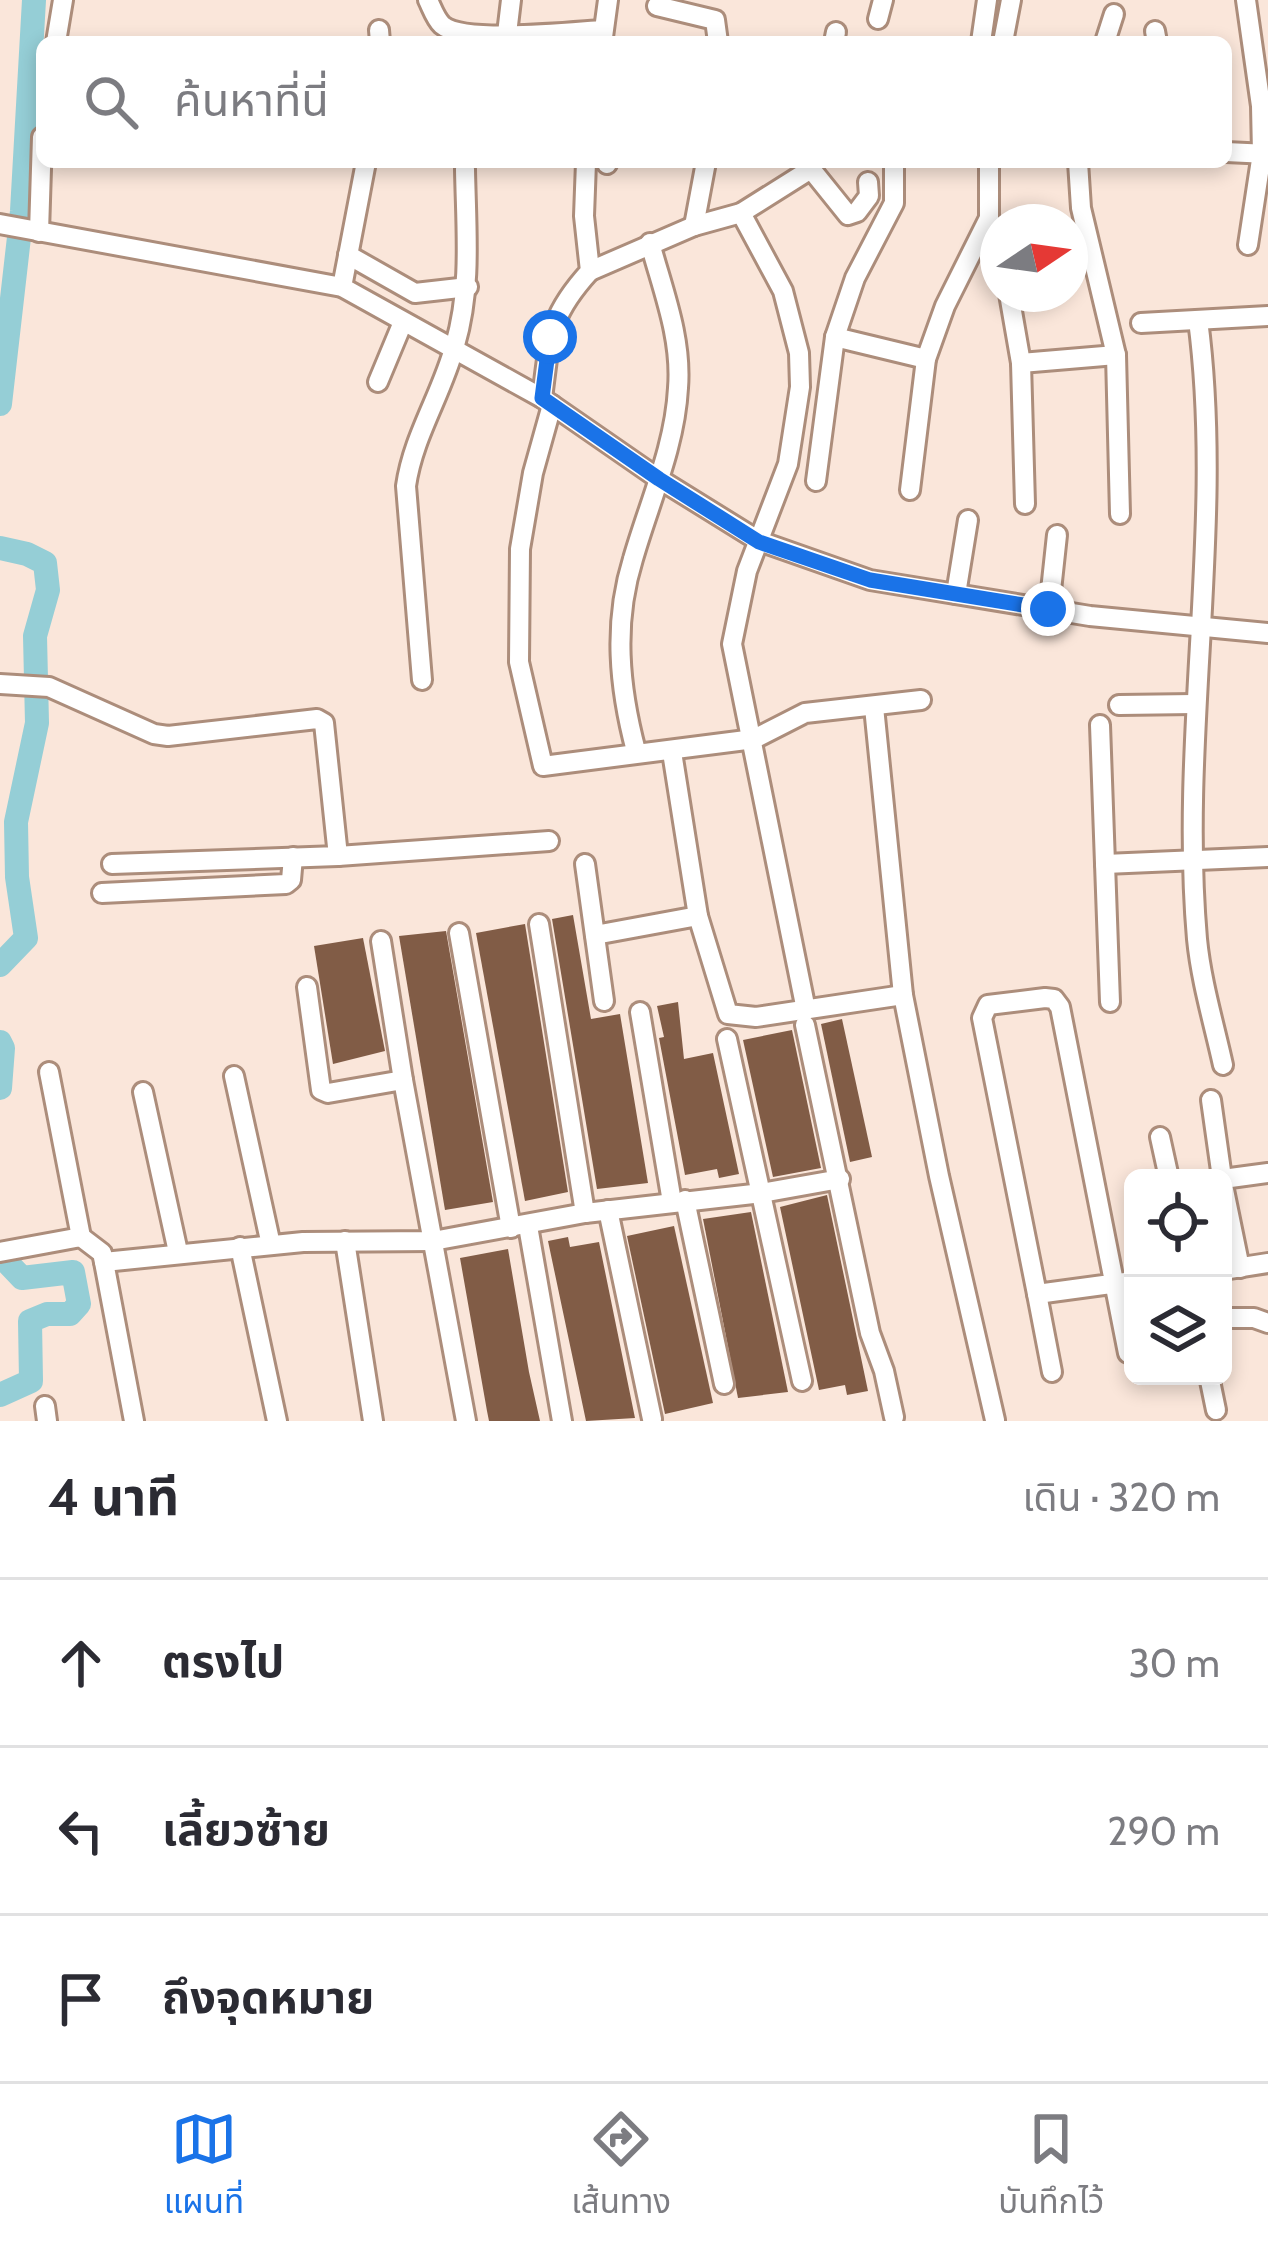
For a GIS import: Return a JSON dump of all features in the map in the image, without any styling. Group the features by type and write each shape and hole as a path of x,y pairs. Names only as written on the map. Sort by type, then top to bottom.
{"street":[{"path":"57,36 63,0"},
{"path":"428,0 447,28 490,36"},
{"path":"506,36 511,0"},
{"path":"603,36 608,0"},
{"path":"981,36 987,0"},
{"path":"1004,36 1012,0"},
{"path":"1246,0 1265,153 1248,245"},
{"path":"657,6 715,20 717,36"},
{"path":"1107,36 1114,14"},
{"path":"1232,152 1265,153"},
{"path":"33,231 39,168"},
{"path":"342,287 365,168"},
{"path":"586,168 584,216 590,271"},
{"path":"694,226 705,168"},
{"path":"810,168 741,213 694,226 590,271 563,301 556,318 547,402 520,549 519,662 542,766 754,739 805,713 920,700"},
{"path":"814,168 848,214 857,212 869,196 868,182"},
{"path":"816,482 835,338 855,278 894,203 894,168"},
{"path":"988,168 988,204"},
{"path":"1078,168 1081,208 1115,355 1120,514"},
{"path":"422,680 406,486 410,456 454,351 468,287 465,169"},
{"path":"741,213 783,291 799,353 800,387 788,464 747,571 732,644 871,1334 894,1417"},
{"path":"0,224 342,287 547,402 759,542 870,580 1198,629 1268,633"},
{"path":"910,490 926,358 980,235"},
{"path":"636,751 623,702 622,607 675,421 679,356 650,243"},
{"path":"970,257 980,254"},
{"path":"348,255 415,293 468,287"},
{"path":"1012,312 1021,363 1025,504"},
{"path":"1141,322 1268,316"},
{"path":"1198,320 1207,389 1194,704 1195,860 1198,944 1223,1065"},
{"path":"378,382 403,322"},
{"path":"835,338 926,358"},
{"path":"1021,363 1115,355"},
{"path":"956,594 968,520"},
{"path":"1048,609 1057,535"},
{"path":"0,684 49,687 168,736 316,719 325,723 338,856"},
{"path":"1119,705 1194,704"},
{"path":"874,707 904,994 938,1176 995,1420"},
{"path":"1100,725 1110,1001"},
{"path":"671,752 698,916 728,1014 806,1018 904,994"},
{"path":"112,864 338,856 549,841"},
{"path":"102,893 286,884 293,857"},
{"path":"1105,864 1268,857"},
{"path":"585,864 604,1001"},
{"path":"595,935 698,916"},
{"path":"539,924 585,1213"},
{"path":"459,933 562,1421"},
{"path":"381,941 466,1421"},
{"path":"308,987 316,1077 323,1092 403,1080"},
{"path":"1052,1372 982,1018 988,1005 1045,998 1054,999 1060,1007 1124,1336"},
{"path":"640,1012 724,1384"},
{"path":"728,1039 802,1382"},
{"path":"49,1072 81,1237 102,1253 134,1421"},
{"path":"233,1076 271,1245"},
{"path":"143,1092 178,1252"},
{"path":"1211,1100 1221,1169"},
{"path":"1160,1137 1166,1169"},
{"path":"1232,1179 1268,1173"},
{"path":"104,1262 271,1245 433,1241 585,1213 840,1179"},
{"path":"608,1210 652,1419"},
{"path":"8,1251 81,1237"},
{"path":"345,1241 373,1421"},
{"path":"240,1247 277,1421"},
{"path":"1232,1269 1268,1263"},
{"path":"1036,1294 1124,1282"},
{"path":"1232,1319 1268,1323"},
{"path":"1211,1385 1216,1410"}],"building":[{"path":"573,915 591,1019 620,1014 648,1183 597,1189 552,919"},
{"path":"525,924 568,1192 525,1201 476,933"},
{"path":"446,931 493,1202 445,1210 399,936"},
{"path":"363,938 385,1051 333,1064 314,946"},
{"path":"678,1002 684,1059 713,1053 739,1174 719,1178 717,1169 685,1175 657,1006"},
{"path":"842,1019 872,1157 850,1162 821,1024"},
{"path":"792,1030 821,1168 773,1177 743,1040"},
{"path":"827,1195 868,1391 847,1395 845,1385 819,1390 780,1207"},
{"path":"751,1212 788,1392 738,1398 703,1219"},
{"path":"674,1226 713,1403 665,1414 627,1236"},
{"path":"568,1237 570,1247 599,1242 635,1418 586,1421 548,1241"},
{"path":"508,1249 540,1421 489,1421 487,1411 460,1258"}],"waterway":[{"path":"0,404 22,211 34,0"},
{"path":"0,548 45,563 48,590 35,636 37,723 16,822 17,877 26,938 0,965"},
{"path":"0,1042 0,1088"},
{"path":"0,1255 22,1278 73,1272 79,1304 70,1314 47,1314 30,1321 31,1381 0,1395"}],"route":[{"path":"550,337 542,398 759,542 870,580 1048,609"}]}
